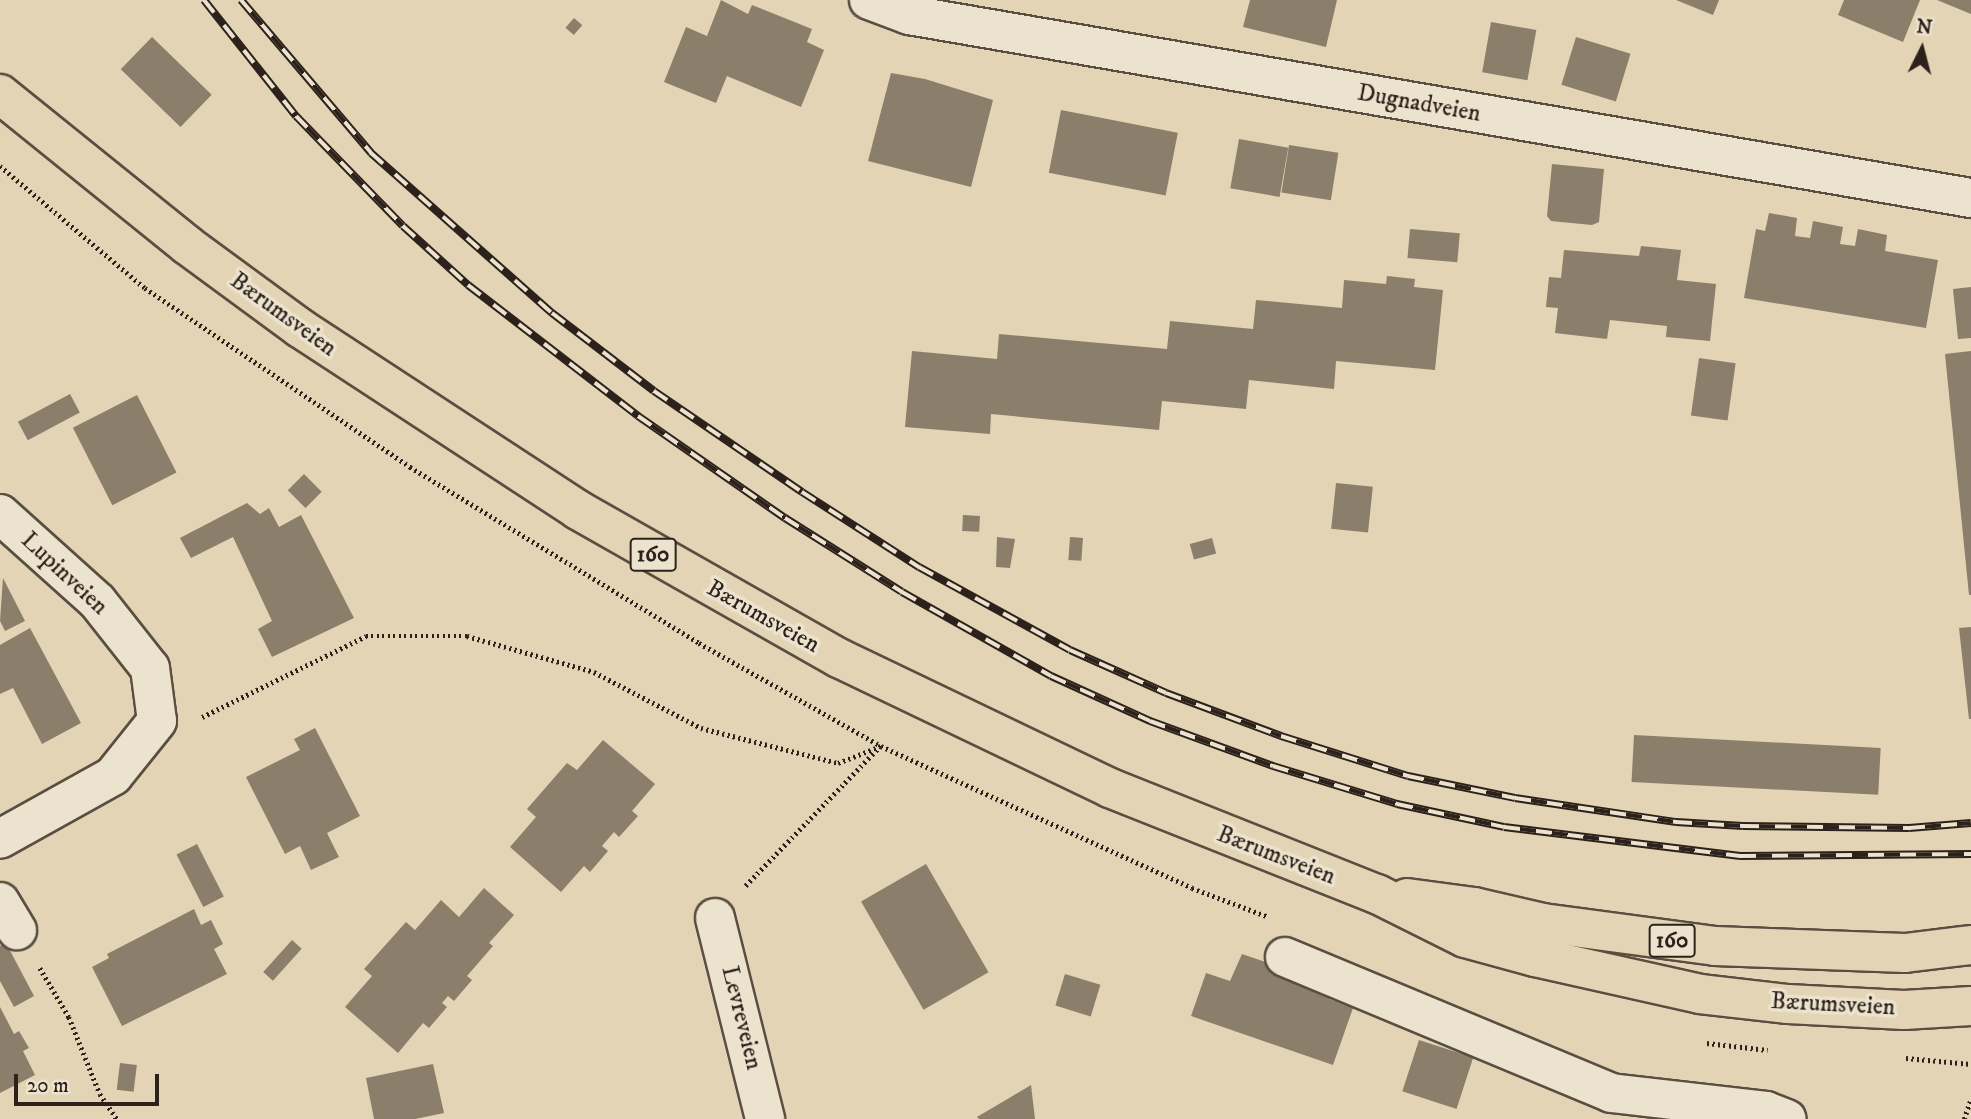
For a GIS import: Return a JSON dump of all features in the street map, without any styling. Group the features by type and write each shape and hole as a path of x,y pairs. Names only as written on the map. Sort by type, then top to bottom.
{"main road":[{"name":"Bærumsveien","path":"0,94 165,228 300,328 578,510 702,584 839,658 1110,788 1377,894 1465,938 1616,977 1700,993 1787,1004 1904,1010 1971,1006"},
{"name":"Bærumsveien","path":"1377,894 1715,946 1905,953 1971,945"}],"street":[{"name":"Dugnadveien","path":"869,0 909,15 1971,198"},
{"name":"Lupinveien","path":"0,514 97,601 150,668 157,721"},
{"path":"0,839 113,776 157,721"},
{"name":"Levreveien","path":"715,918 765,1119"},
{"path":"1285,957 1603,1106 1766,1111 1787,1119"}],"path":[{"path":"157,721 188,724 366,636 467,636 594,672 701,728 838,763 881,746 715,918"},
{"path":"9,916 69,1017 100,1094 117,1119"},
{"path":"1964,1119 1971,1099"}],"building":[{"path":"721,0 748,14 752,5 812,29 807,42 824,50 801,107 727,76 716,103 664,82 686,27 707,36"},
{"path":"1250,0 1337,0 1326,47 1243,27"},
{"path":"1676,0 1719,0 1713,15"},
{"path":"1844,0 1920,0 1903,42 1838,15"},
{"path":"1937,0 1971,0 1971,14"},
{"path":"574,18 582,25 574,35 565,28"},
{"path":"1491,22 1536,30 1527,80 1482,72"},
{"path":"152,37 212,95 180,127 121,69"},
{"path":"1576,37 1631,54 1616,101 1561,85"},
{"path":"891,73 925,79 993,100 971,187 868,161"},
{"path":"1061,110 1178,133 1166,196 1049,173"},
{"path":"1239,139 1288,148 1280,197 1230,188"},
{"path":"1289,145 1338,153 1331,200 1281,192"},
{"path":"1552,164 1604,169 1599,222 1592,225 1551,221 1547,216"},
{"path":"1769,213 1797,218 1795,236 1810,238 1813,221 1843,227 1840,244 1855,246 1858,229 1887,235 1885,251 1938,260 1926,328 1744,298 1756,229 1765,231"},
{"path":"1410,229 1460,233 1457,262 1407,258"},
{"path":"1641,246 1681,250 1677,280 1716,284 1710,341 1666,337 1667,326 1610,320 1607,339 1555,333 1558,308 1546,307 1549,277 1561,278 1564,250 1639,256"},
{"path":"1387,276 1415,279 1414,287 1443,290 1435,370 1336,361 1334,389 1249,380 1246,409 1162,401 1159,430 991,414 990,434 905,427 912,351 997,359 999,334 1167,349 1170,321 1253,329 1256,300 1342,308 1344,280 1386,284"},
{"path":"1971,287 1971,338 1958,339 1953,289"},
{"path":"1971,351 1971,595 1969,595 1945,354"},
{"path":"1699,358 1736,363 1728,421 1691,415"},
{"path":"70,394 80,413 28,440 18,422"},
{"path":"137,395 176,473 112,505 73,428"},
{"path":"304,474 322,492 305,508 288,490"},
{"path":"1336,483 1373,487 1368,533 1331,529"},
{"path":"247,503 260,514 269,508 279,527 301,515 354,618 272,657 258,629 272,621 233,537 191,558 180,538"},
{"path":"963,515 980,516 979,532 962,531"},
{"path":"997,537 1015,539 1010,568 996,567"},
{"path":"1070,537 1083,538 1081,561 1068,560"},
{"path":"1212,538 1216,553 1194,559 1190,544"},
{"path":"3,578 25,621 5,631 0,621"},
{"path":"1971,627 1971,719 1969,719 1959,628"},
{"path":"30,628 81,723 42,744 13,688 0,694 0,645"},
{"path":"315,728 360,816 327,833 339,857 311,870 300,846 285,854 246,777 300,750 294,739"},
{"path":"1634,735 1881,748 1878,795 1632,782"},
{"path":"603,740 655,784 632,811 638,816 619,837 614,832 602,846 608,851 590,872 584,866 561,892 510,847 536,817 527,809 567,763 577,770"},
{"path":"197,844 224,897 203,907 177,854"},
{"path":"926,864 988,972 924,1010 861,901"},
{"path":"484,888 514,915 489,943 493,946 467,976 472,980 454,1001 448,996 442,1003 447,1007 429,1028 423,1023 398,1053 345,1007 372,976 364,969 406,922 415,930 441,900 459,917"},
{"path":"194,909 201,925 211,920 223,944 214,949 227,974 122,1026 92,967 109,958 107,954"},
{"path":"292,940 302,949 273,981 263,972"},
{"path":"6,943 34,996 14,1007 0,981 0,946"},
{"path":"1242,954 1286,969 1331,993 1329,999 1353,1008 1333,1065 1191,1016 1206,973 1230,981"},
{"path":"1065,974 1100,985 1091,1016 1055,1006"},
{"path":"0,1007 14,1034 19,1031 29,1048 23,1051 35,1075 0,1093"},
{"path":"1419,1040 1473,1058 1457,1109 1402,1091"},
{"path":"120,1063 137,1065 134,1092 117,1090"},
{"path":"433,1064 444,1113 415,1119 374,1119 366,1078"},
{"path":"1031,1085 1035,1119 977,1117"}],"railway":[{"path":"204,0 296,116 403,226 468,285 638,416 785,518 902,592 1051,676 1150,721 1273,766 1397,804 1504,827 1740,856 1971,854"},
{"path":"241,0 371,153 552,313 654,391 802,492 919,567 1070,650 1166,693 1281,736 1408,776 1515,798 1676,822 1743,826 1909,828 1971,823"}]}
